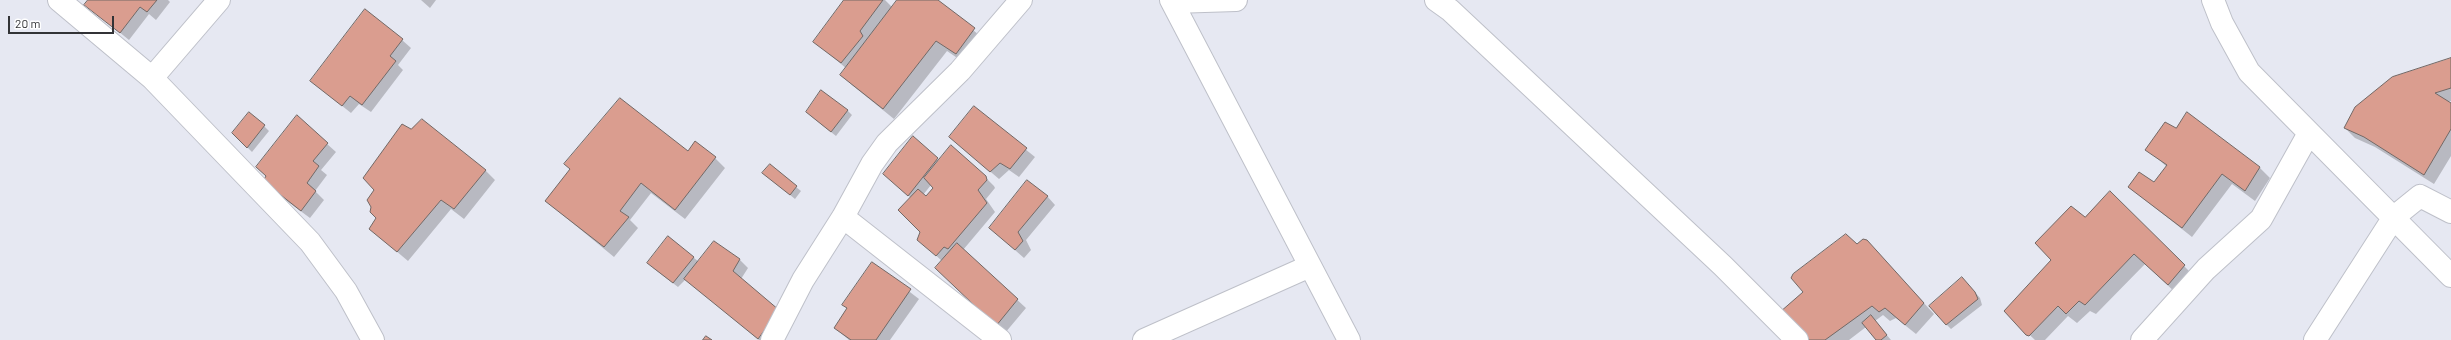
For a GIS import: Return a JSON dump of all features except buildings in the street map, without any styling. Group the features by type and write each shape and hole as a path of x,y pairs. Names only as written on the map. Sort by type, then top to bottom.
{"street":[{"path":"59,0 152,78 310,242 346,291 373,340"},
{"path":"152,78 219,0"},
{"path":"772,340 803,280 843,217 872,164 887,143 960,71 1021,0"},
{"path":"1236,0 1172,1 1349,340"},
{"path":"1436,0 1450,10 1723,266 1798,340"},
{"path":"2213,0 2222,23 2249,72 2451,276"},
{"path":"2142,340 2206,269 2261,219 2309,133"},
{"path":"2315,340 2394,217 2420,196 2451,212"},
{"path":"843,217 1000,340"},
{"path":"1144,340 1310,266"}]}
